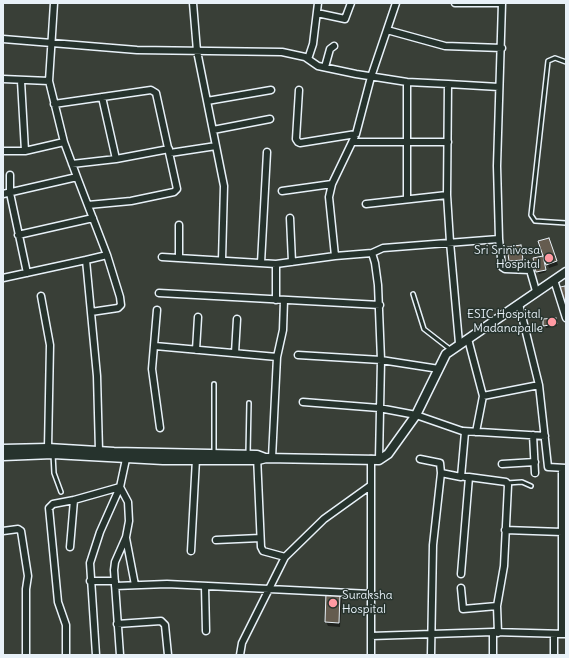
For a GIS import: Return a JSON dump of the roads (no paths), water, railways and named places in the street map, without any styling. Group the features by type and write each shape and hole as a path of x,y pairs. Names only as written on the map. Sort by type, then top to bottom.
{"main road":[{"path":"3,449 99,451 196,460 263,458 375,460 388,454 416,415 446,354 450,350 566,272"},
{"path":"3,456 51,451 126,459 214,453 248,454 263,458"}],"street":[{"path":"54,3 48,81 64,142 107,255 120,297 121,306 118,308 91,312"},
{"path":"193,3 197,51 224,186 222,260"},
{"path":"308,59 313,44 318,3"},
{"path":"317,13 345,19 351,3"},
{"path":"335,256 329,206 332,184 354,142 371,77 396,3"},
{"path":"454,3 498,3"},
{"path":"502,3 502,48 499,87 497,166 498,239 502,267 505,269 530,270 536,291"},
{"path":"387,30 445,46 502,48"},
{"path":"3,39 137,50 282,52 308,59 318,66 371,77 407,82 499,87"},
{"path":"325,67 330,49 334,46"},
{"path":"3,79 48,81"},
{"path":"21,81 25,151"},
{"path":"406,199 407,82"},
{"path":"448,84 447,195 459,344"},
{"path":"54,104 150,90 154,91 177,187 174,192 131,201 88,205"},
{"path":"207,101 271,90"},
{"path":"299,90 296,140 298,142 300,143 356,134"},
{"path":"102,97 116,159"},
{"path":"213,130 270,118"},
{"path":"3,151 25,151 64,142"},
{"path":"354,142 448,142"},
{"path":"72,164 216,146"},
{"path":"261,263 267,152"},
{"path":"10,175 10,193 27,273"},
{"path":"3,194 77,177"},
{"path":"282,191 332,184"},
{"path":"366,204 447,195"},
{"path":"18,235 93,218"},
{"path":"290,218 292,262"},
{"path":"179,225 179,257"},
{"path":"162,257 276,264 335,256 372,253 383,248 498,239"},
{"path":"371,655 370,486 375,460 381,360 380,305 372,253"},
{"path":"3,278 107,255"},
{"path":"86,260 97,376 99,451"},
{"path":"276,264 276,300"},
{"path":"554,280 566,318"},
{"path":"159,293 380,305"},
{"path":"40,296 50,345 51,451"},
{"path":"284,300 282,330 263,458 260,538 263,551 285,557"},
{"path":"371,636 431,636 495,633 564,634 564,468 548,467 539,385 519,304"},
{"path":"157,310 152,369 160,428"},
{"path":"196,350 198,316"},
{"path":"235,353 237,320"},
{"path":"468,339 483,396 476,432"},
{"path":"155,346 277,357"},
{"path":"298,355 381,360 439,368"},
{"path":"483,396 539,385"},
{"path":"303,402 379,408 416,415 463,431 545,436"},
{"path":"461,476 465,432 463,431"},
{"path":"533,435 535,473"},
{"path":"96,655 90,563 95,547 120,487 126,459"},
{"path":"420,459 440,463 442,473 433,545 431,655"},
{"path":"191,551 196,460"},
{"path":"502,464 535,462"},
{"path":"442,473 507,483 504,566 497,606 493,655"},
{"path":"461,574 469,477"},
{"path":"240,655 242,643 285,557 324,520 370,486"},
{"path":"66,655 66,625 58,602 50,508 53,504 74,500 120,487"},
{"path":"120,487 128,502 129,520 126,537 115,562 116,624 120,655"},
{"path":"70,547 74,500"},
{"path":"3,530 18,529 21,531 28,576 26,589 26,655"},
{"path":"506,530 563,534"},
{"path":"126,537 135,585"},
{"path":"216,540 260,538"},
{"path":"90,581 135,585 167,584 371,594"},
{"path":"205,586 206,631"},
{"path":"461,588 463,610 497,606"},
{"path":"116,624 161,621 164,625 168,655"},
{"path":"554,634 554,655"}],"lane":[{"path":"566,62 555,58 548,61 530,215 534,221 566,223"},
{"path":"413,294 424,329 450,350"},
{"path":"214,384 214,453"},
{"path":"248,454 250,403"},
{"path":"51,451 54,473 61,492"},
{"path":"507,483 522,482 531,486"}],"place":[{"name":"Sri Srinivasa Hospital","path":"549,258"},
{"name":"ESIC Hospital, Madanapalle","path":"552,322"},
{"name":"Suraksha Hospital","path":"333,603"}]}
